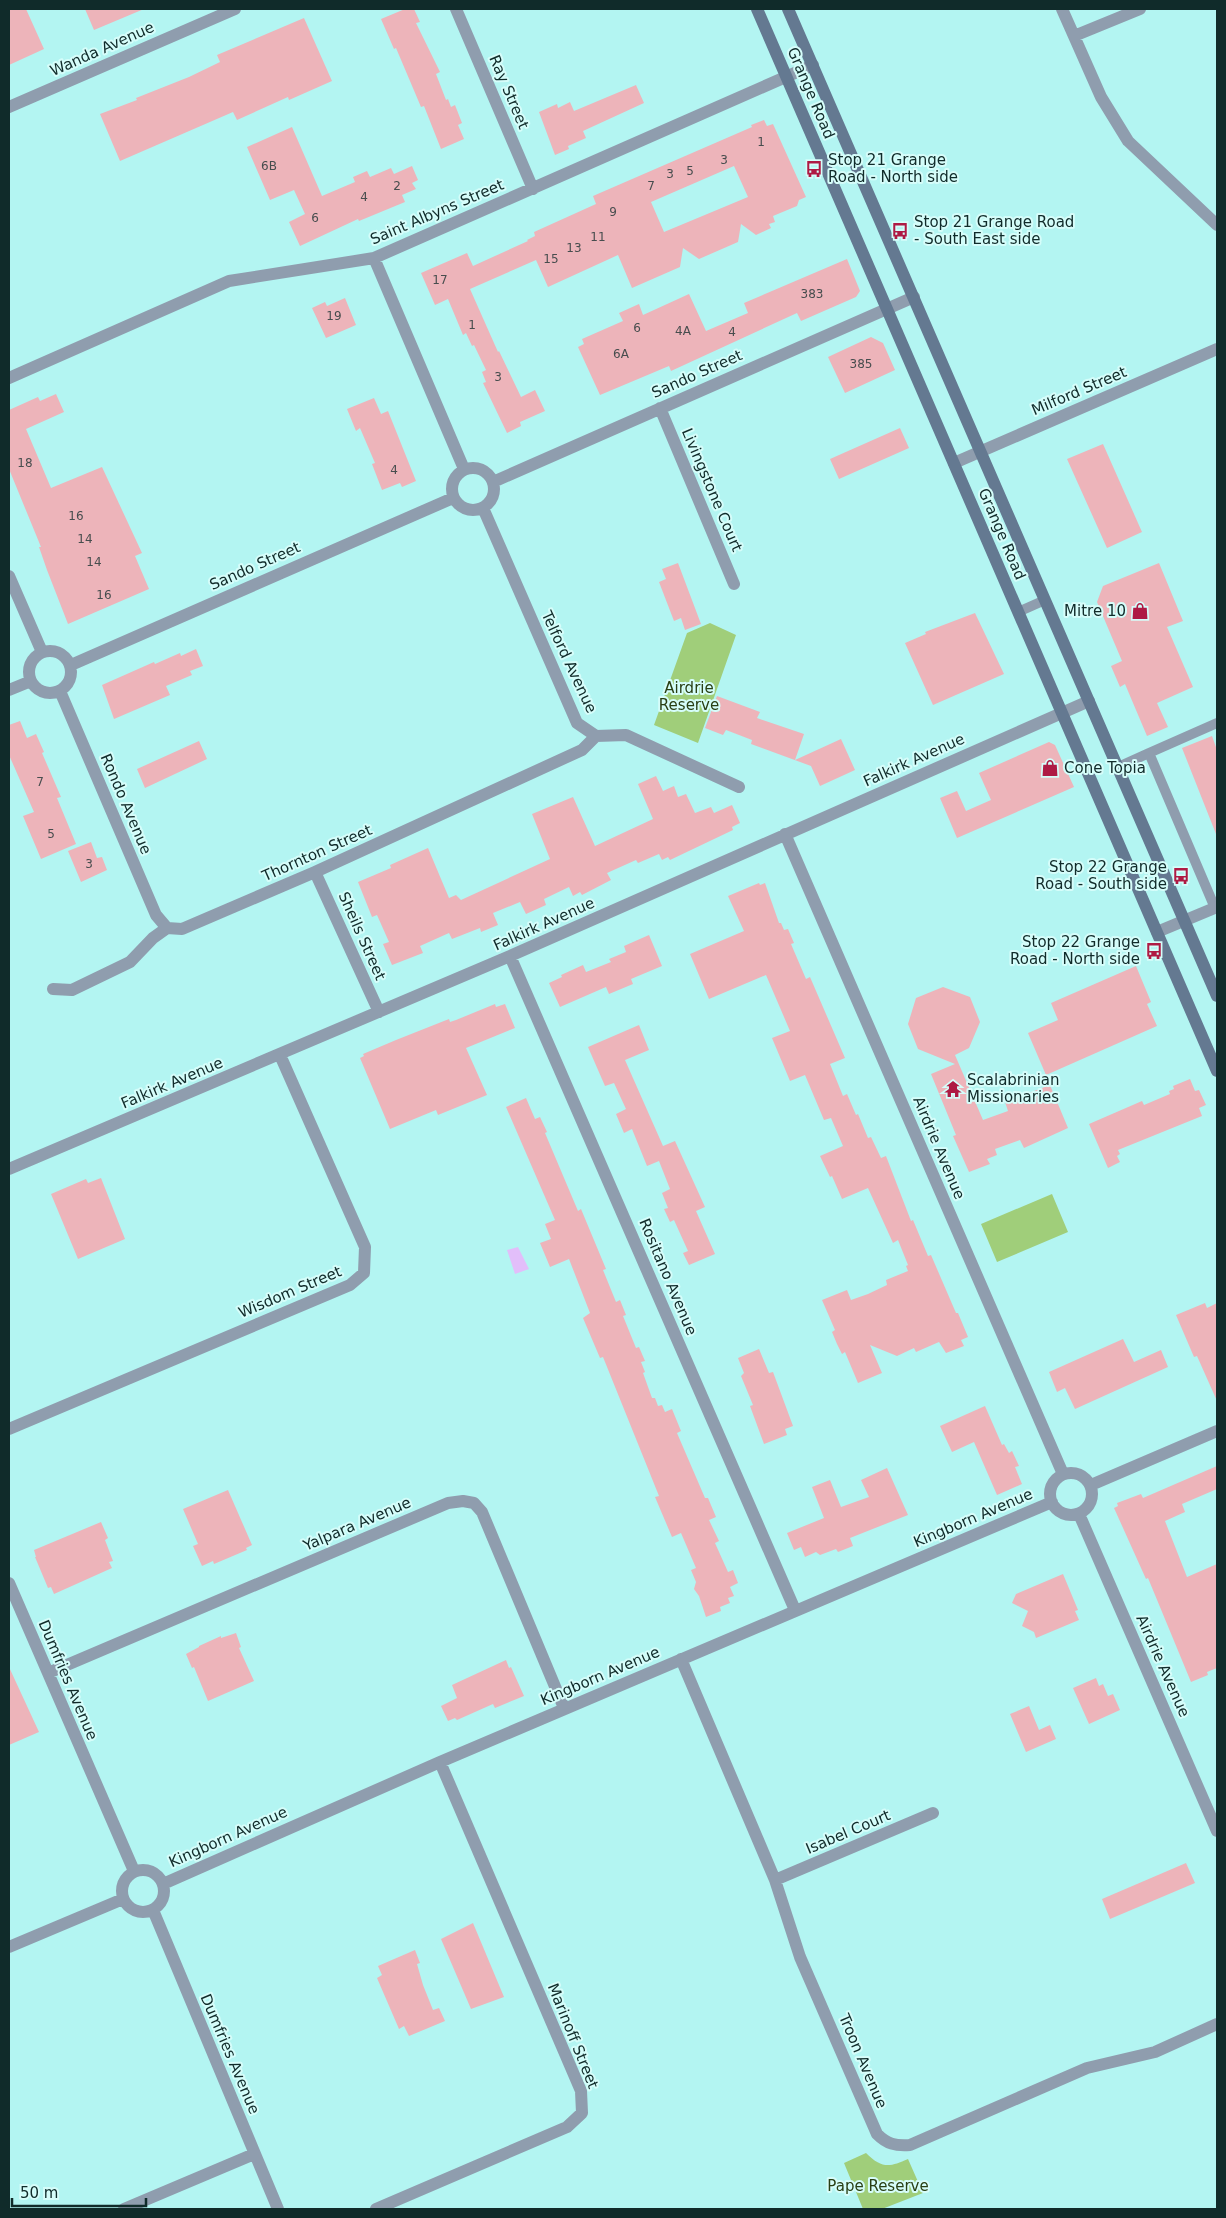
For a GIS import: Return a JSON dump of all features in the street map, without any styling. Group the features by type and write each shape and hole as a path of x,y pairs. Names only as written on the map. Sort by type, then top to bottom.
{"main road":[{"name":"Grange Road","path":"757,9 1217,1072"},
{"name":"Grange Road","path":"788,9 1217,996"}],"street":[{"name":"Wanda Avenue","path":"9,107 235,9"},
{"name":"Ray Street","path":"456,9 533,189"},
{"path":"1062,9 1102,97 1128,141 1217,225"},
{"path":"1074,36 1140,9"},
{"name":"Saint Albyns Street","path":"9,378 229,281 374,258 812,65"},
{"path":"374,258 464,469"},
{"name":"Sando Street","path":"493,482 914,297"},
{"name":"Milford Street","path":"954,463 1217,349"},
{"name":"Livingstone Court","path":"660,408 734,584"},
{"path":"478,468 490,476 493,482 492,500 483,508 469,510 457,504 453,498 454,478 464,469 478,468"},
{"name":"Sando Street","path":"70,665 453,498"},
{"name":"Telford Avenue","path":"483,508 577,723 596,736"},
{"path":"9,576 42,652"},
{"path":"53,650 60,652 70,665 72,671 70,681 60,691 48,693 41,691 31,681 29,671 31,663 42,652 53,650"},
{"path":"9,690 31,681"},
{"name":"Rondo Avenue","path":"60,691 156,915 167,928"},
{"name":"Falkirk Avenue","path":"9,1169 510,956 1089,701"},
{"path":"596,736 626,734 739,787"},
{"name":"Thornton Street","path":"167,928 182,929 316,872 582,750 596,736"},
{"name":"Airdrie Avenue","path":"785,834 1063,1474"},
{"name":"Sheils Street","path":"316,872 379,1012"},
{"path":"1157,932 1216,907"},
{"path":"53,989 72,990 130,962 167,928"},
{"name":"Rositano Avenue","path":"510,956 795,1610"},
{"name":"Wisdom Street","path":"9,1429 350,1285 364,1273 365,1247 280,1055"},
{"path":"1091,1485 1217,1431"},
{"path":"1074,1472 1081,1474 1091,1485 1093,1493 1091,1503 1079,1514 1069,1515 1062,1513 1052,1502 1050,1493 1052,1485 1063,1474 1074,1472"},
{"name":"Yalpara Avenue","path":"48,1673 448,1503 463,1501 474,1503 482,1512 564,1708"},
{"name":"Kingborn Avenue","path":"163,1884 564,1708 1052,1502"},
{"name":"Airdrie Avenue","path":"1079,1514 1217,1831"},
{"name":"Dumfries Avenue","path":"9,1583 134,1871"},
{"name":"Troon Avenue","path":"681,1660 775,1880 804,1966 877,2134 886,2143 898,2146 910,2145 1087,2068 1155,2052 1217,2024"},
{"name":"Marinoff Street","path":"376,2209 567,2127 582,2113 581,2091 440,1762"},
{"name":"Isabel Court","path":"775,1880 933,1813"},
{"path":"145,1869 152,1872 163,1884 162,1900 152,1910 140,1912 133,1910 123,1900 121,1890 123,1882 134,1871 145,1869"},
{"path":"9,1947 123,1900"},
{"name":"Dumfries Avenue","path":"152,1910 278,2209"},
{"path":"124,2209 254,2154"}],"lane":[{"path":"1018,612 1045,600"},
{"path":"1118,767 1217,724"},
{"path":"1149,753 1216,907"}],"green space":[{"name":"Airdrie Reserve","path":"710,623 736,635 698,743 654,725 687,633"},
{"path":"1052,1194 1068,1232 997,1262 981,1224"},
{"name":"Pape Reserve","path":"866,2153 877,2162 886,2165 896,2164 908,2159 923,2193 882,2209 863,2209 844,2163"}],"shaded area":[{"path":"518,1247 529,1269 515,1274 507,1250"}],"building":[{"path":"9,9 26,9 44,49 9,65"},
{"path":"85,9 144,9 94,30"},
{"path":"405,9 414,9 420,22 416,23 440,72 436,74 446,100 448,99 451,107 455,105 462,123 458,125 464,139 441,149 424,106 421,107 396,48 394,49 381,19"},
{"path":"304,18 332,81 289,100 288,97 237,120 233,112 120,161 100,114 189,77 220,62 217,55"},
{"path":"636,85 644,103 583,131 586,138 568,146 569,149 555,155 539,112 557,104 558,108 570,102 574,111"},
{"path":"764,120 767,126 773,124 806,197 799,200 797,206 773,216 775,222 769,224 771,228 756,235 741,224 738,242 699,259 683,248 680,267 632,288 618,255 548,287 536,260 470,289 498,352 521,397 535,390 545,411 520,422 521,426 507,433 483,383 486,382 482,372 486,370 474,345 472,346 466,333 463,335 448,299 435,305 421,273 467,253 473,266 528,241 535,236 534,232 596,204 593,196 752,127 751,125","holes":["734,166 748,197 664,232 651,202"]},
{"path":"292,127 322,196 355,182 353,177 367,171 370,177 391,168 394,174 412,166 418,180 412,183 416,189 402,195 405,202 359,221 358,219 300,246 289,222 305,214 294,190 270,200 247,147"},
{"path":"847,259 860,291 856,297 801,321 797,313 671,371 669,366 600,395 578,347 584,344 582,339 623,321 619,313 639,304 643,315 689,294 706,331 748,313 744,303"},
{"path":"345,298 356,325 326,338 312,308 325,302 327,306"},
{"path":"871,337 883,343 895,370 845,393 828,357"},
{"path":"56,394 64,412 26,429 51,488 102,467 142,553 135,556 149,589 68,624 39,547 41,547 9,469 9,410 38,397 40,401"},
{"path":"374,398 381,414 388,411 416,481 402,487 400,483 382,490 372,464 375,463 360,428 356,431 347,409"},
{"path":"900,428 909,448 839,479 830,459"},
{"path":"1103,444 1142,532 1107,548 1067,459"},
{"path":"678,563 701,624 685,630 681,618 674,621 659,582 666,579 662,569"},
{"path":"1159,563 1183,621 1167,627 1193,687 1157,703 1168,727 1147,736 1125,684 1120,687 1111,666 1122,661 1097,602 1103,586"},
{"path":"975,613 1004,674 933,705 905,643 926,634 925,632"},
{"path":"196,649 203,666 190,671 192,675 166,686 170,695 114,719 102,685 154,662 155,664 180,653 181,656"},
{"path":"717,696 760,712 757,718 804,734 795,760 841,739 855,770 820,786 811,766 751,744 752,740 726,730 723,735 705,728"},
{"path":"20,721 27,738 36,734 61,797 57,798 76,844 41,859 23,816 34,812 9,755 9,725"},
{"path":"1212,736 1217,750 1216,834 1182,748"},
{"path":"199,741 207,759 145,788 137,769"},
{"path":"1049,742 1055,745 1074,787 957,838 940,798 957,791 966,811 991,800 979,773"},
{"path":"656,776 663,791 674,786 678,797 686,794 695,813 711,807 714,813 732,805 740,823 732,827 733,830 670,860 668,857 662,860 659,854 638,863 636,860 607,873 611,880 582,895 580,892 573,896 569,887 544,899 546,905 526,914 520,902 493,913 498,925 481,932 480,928 452,939 449,933 420,946 423,953 392,965 383,944 389,942 377,915 372,917 358,882 391,868 390,865 428,848 449,898 456,895 461,900 550,859 532,814 573,797 595,846 653,819 638,784"},
{"path":"91,842 97,858 102,857 107,870 81,882 68,851"},
{"path":"759,883 760,885 765,883 779,923 781,923 784,930 788,929 794,943 791,944 806,979 810,977 845,1058 830,1064 843,1096 847,1094 868,1138 871,1137 881,1158 886,1156 911,1221 913,1220 928,1256 931,1255 968,1337 961,1340 964,1346 946,1353 939,1342 916,1352 914,1348 897,1356 870,1345 882,1373 858,1383 845,1352 842,1354 837,1344 832,1332 835,1330 822,1300 847,1290 851,1300 868,1294 887,1285 886,1280 908,1271 906,1266 908,1265 898,1240 893,1243 868,1188 842,1199 832,1176 830,1177 820,1156 843,1146 831,1118 824,1120 805,1075 790,1081 772,1038 790,1031 766,975 709,999 690,954 744,931 728,896"},
{"path":"649,935 662,966 631,979 633,984 609,994 606,987 560,1007 549,983 583,965 586,972 611,962 609,959 626,952 624,946"},
{"path":"1136,966 1151,1002 1147,1004 1157,1026 1046,1075 1028,1033 1058,1020 1051,1003"},
{"path":"943,987 970,997 980,1022 969,1048 955,1055 983,1120 1008,1111 1005,1102 1050,1085 1068,1128 1024,1148 1020,1140 995,1149 997,1155 987,1159 990,1164 969,1172 953,1136 956,1135 931,1074 955,1064 918,1049 908,1024 916,998"},
{"path":"495,1004 496,1007 505,1004 515,1028 466,1048 487,1095 438,1115 436,1110 390,1129 360,1058 364,1056 363,1054 449,1019 450,1022"},
{"path":"639,1025 649,1050 625,1060 663,1146 675,1141 705,1207 696,1211 715,1254 689,1265 683,1253 688,1251 674,1220 670,1222 664,1209 668,1208 662,1193 670,1189 659,1161 647,1166 632,1129 624,1133 616,1114 626,1109 614,1083 605,1086 588,1047"},
{"path":"1190,1079 1195,1091 1199,1090 1206,1105 1199,1108 1202,1116 1118,1150 1120,1154 1117,1156 1120,1162 1108,1168 1089,1124 1142,1101 1144,1105 1170,1094 1169,1091 1174,1089 1173,1086"},
{"path":"526,1098 535,1119 540,1117 547,1132 545,1133 578,1211 581,1209 606,1269 603,1270 616,1302 620,1300 626,1315 623,1316 636,1348 639,1347 645,1361 641,1362 645,1372 643,1373 652,1398 655,1398 658,1406 662,1405 665,1412 672,1409 681,1431 677,1433 705,1498 708,1498 716,1517 709,1520 719,1541 715,1543 728,1572 733,1570 738,1583 730,1587 734,1596 728,1598 730,1603 720,1607 721,1611 706,1617 699,1596 694,1589 696,1582 691,1570 696,1568 681,1533 672,1537 655,1497 659,1496 603,1357 600,1358 583,1318 590,1313 569,1259 550,1267 540,1243 551,1239 545,1224 555,1220 506,1107"},
{"path":"101,1178 125,1239 78,1259 51,1194 86,1179 88,1183"},
{"path":"1205,1303 1207,1308 1217,1303 1217,1401 1197,1356 1194,1357 1176,1315"},
{"path":"1123,1339 1134,1362 1161,1350 1168,1367 1075,1409 1065,1388 1057,1392 1049,1372"},
{"path":"759,1349 769,1373 773,1372 793,1426 785,1429 787,1435 764,1444 750,1406 753,1405 741,1376 744,1373 738,1358"},
{"path":"985,1406 1002,1445 1004,1444 1009,1453 1012,1451 1019,1466 1015,1467 1022,1484 997,1495 974,1442 952,1452 940,1426"},
{"path":"1217,1466 1217,1489 1182,1504 1185,1512 1165,1521 1187,1577 1217,1564 1217,1668 1207,1672 1208,1675 1191,1682 1148,1578 1146,1579 1114,1508 1118,1506 1117,1503 1141,1494 1143,1498"},
{"path":"887,1468 908,1515 850,1538 853,1546 838,1552 836,1549 820,1555 816,1552 805,1557 801,1547 794,1550 787,1533 824,1518 812,1487 830,1480 841,1507 869,1497 861,1480"},
{"path":"228,1490 252,1545 246,1548 247,1550 214,1564 213,1561 202,1566 193,1546 198,1544 183,1509"},
{"path":"101,1522 108,1538 105,1540 113,1561 109,1562 112,1568 54,1594 51,1587 48,1588 34,1550"},
{"path":"1063,1574 1078,1610 1075,1611 1079,1620 1036,1638 1034,1632 1022,1626 1028,1611 1012,1603 1016,1594"},
{"path":"236,1633 241,1647 239,1648 254,1681 208,1701 194,1667 192,1668 186,1654 221,1636 221,1638"},
{"path":"506,1660 524,1696 495,1708 493,1704 457,1720 455,1718 448,1721 441,1706 457,1698 452,1685"},
{"path":"9,1667 39,1732 9,1745"},
{"path":"1096,1678 1099,1686 1103,1684 1108,1696 1113,1694 1120,1710 1089,1724 1073,1688"},
{"path":"1029,1706 1039,1730 1050,1725 1056,1739 1026,1752 1010,1714"},
{"path":"1186,1863 1195,1883 1110,1919 1102,1899"},
{"path":"473,1923 504,1997 471,2009 441,1939"},
{"path":"415,1950 420,1963 417,1964 423,1985 433,2010 439,2008 445,2021 409,2036 404,2026 399,2029 377,1978 382,1975 378,1966"}],"place":[{"name":"Stop 21 Grange Road - North side","path":"814,169"},
{"name":"Stop 21 Grange Road - South East side","path":"900,231"},
{"name":"Mitre 10","path":"1140,611"},
{"name":"Cone Topia","path":"1050,768"},
{"name":"Stop 22 Grange Road - South side","path":"1181,876"},
{"name":"Stop 22 Grange Road - North side","path":"1154,951"},
{"name":"Scalabrinian Missionaries","path":"953,1089"}]}
